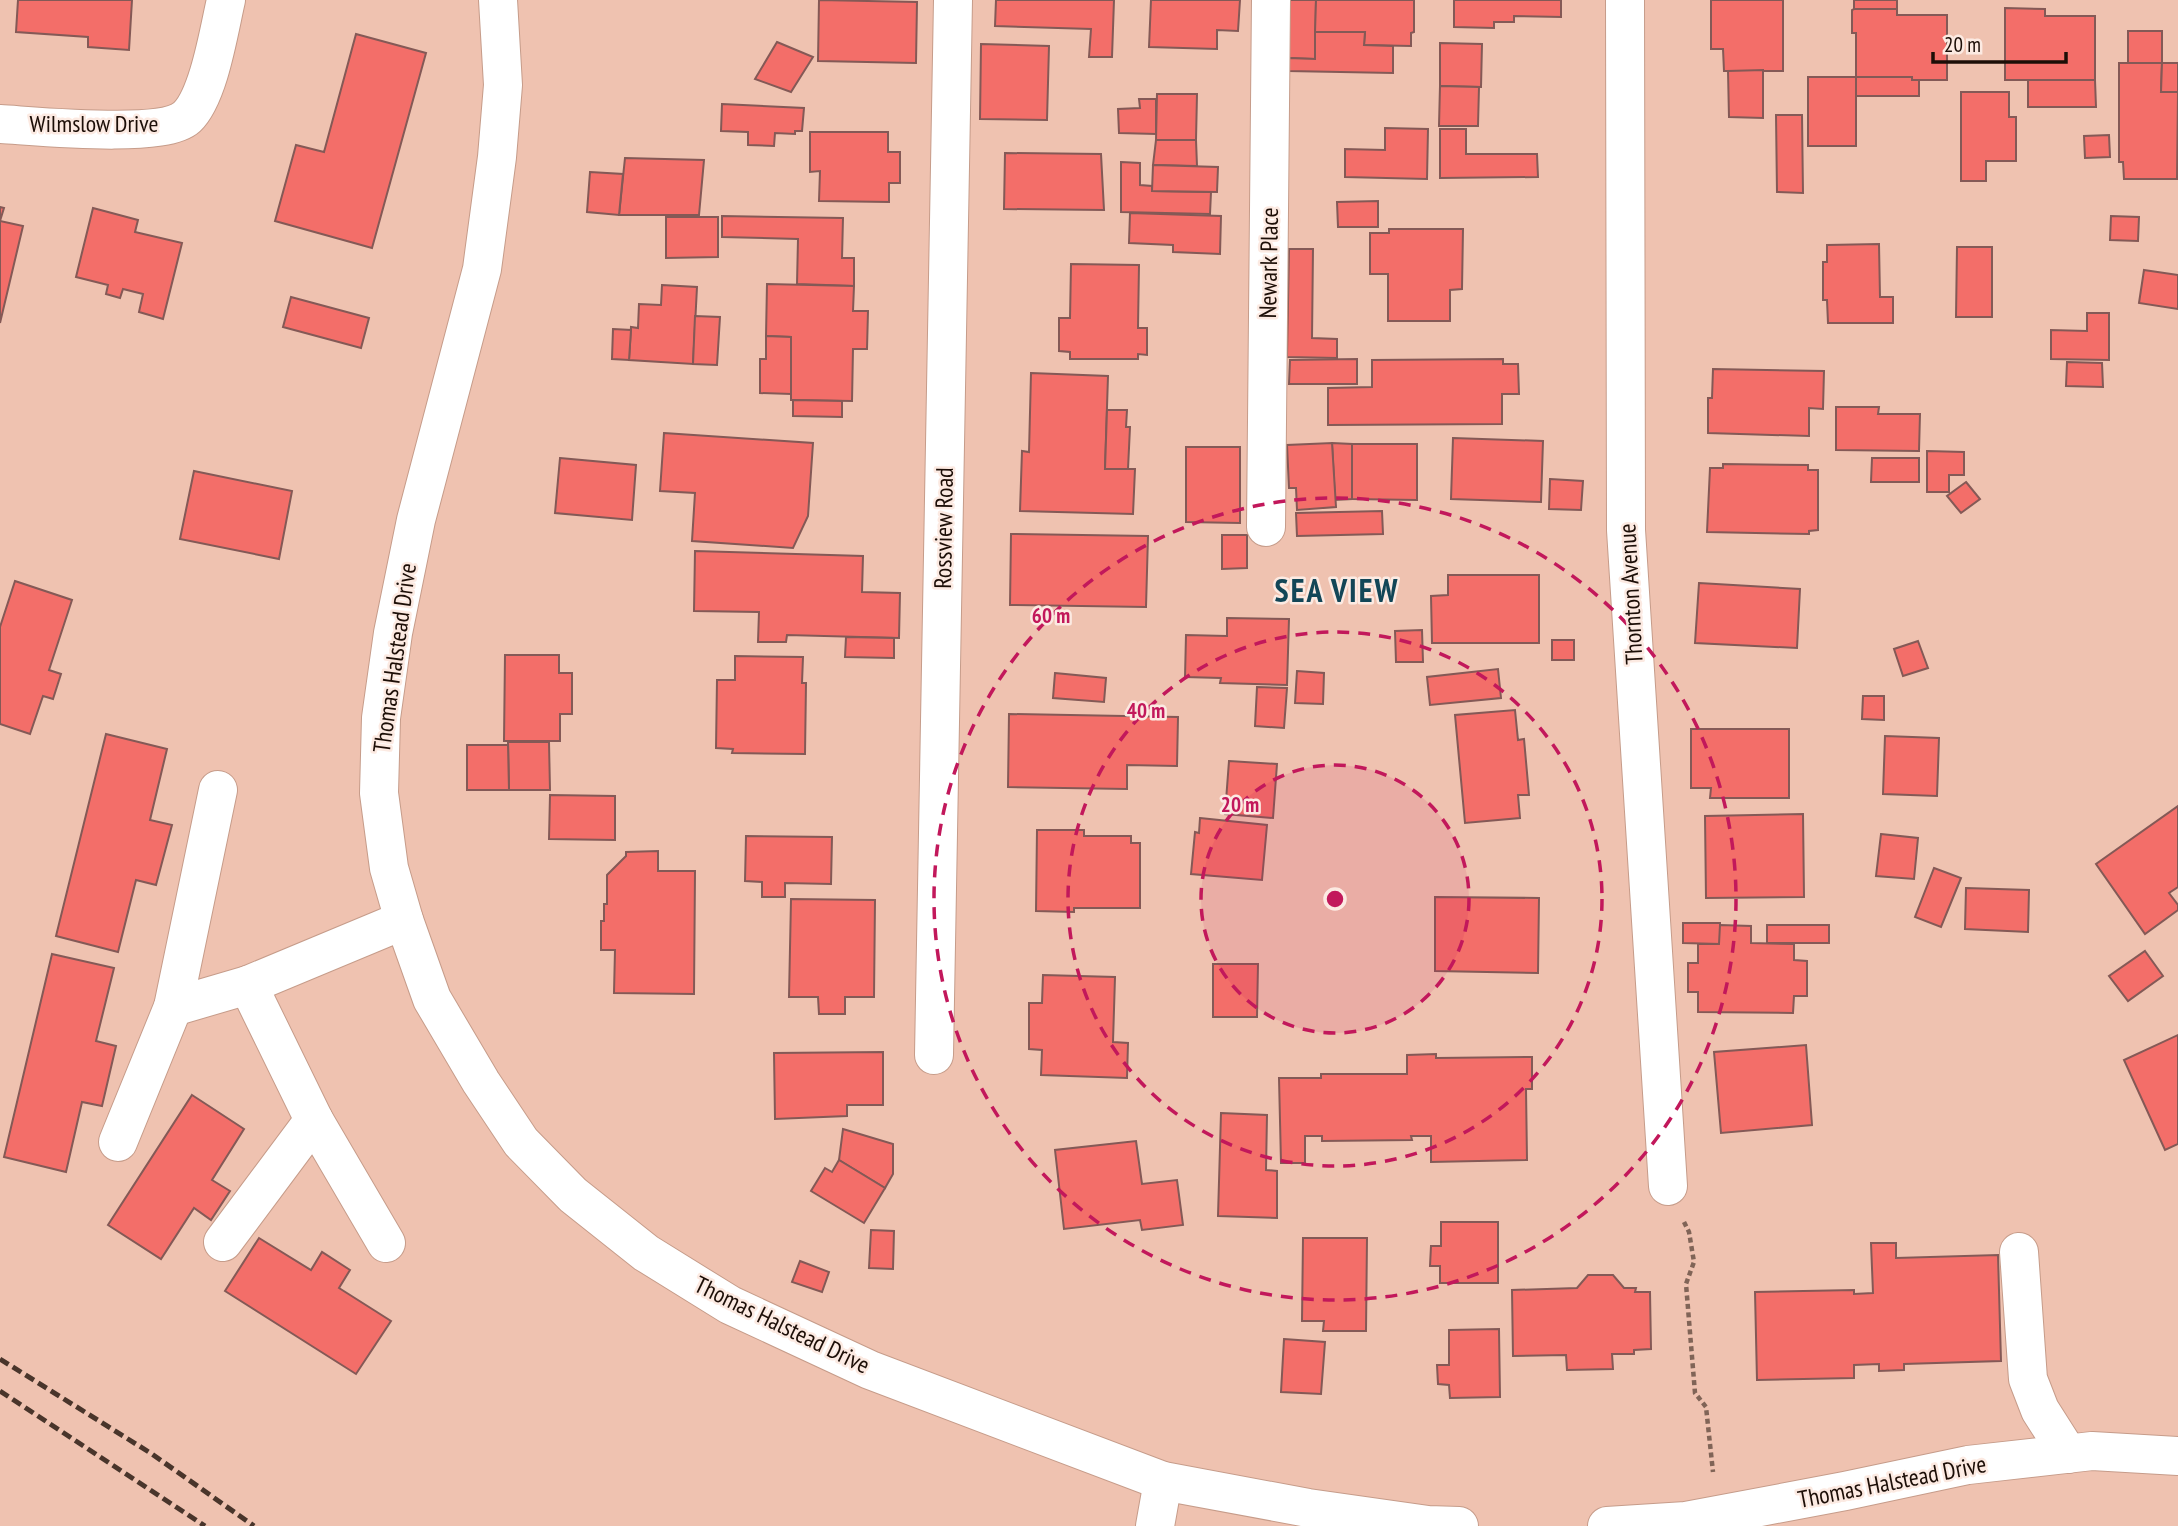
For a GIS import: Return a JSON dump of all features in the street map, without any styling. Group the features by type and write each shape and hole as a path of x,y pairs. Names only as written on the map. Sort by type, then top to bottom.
{"street":[{"name":"Wilmslow Drive","path":"0,124 133,129 158,128 186,118 203,91 226,0"},
{"name":"Thomas Halstead Drive","path":"499,0 503,85 498,157 482,269 416,520 393,634 381,718 379,793 389,868 404,920 432,999 481,1082 521,1142 573,1195 646,1253 730,1305 870,1370 1163,1481 1308,1508 1460,1526"},
{"name":"Rossview Road","path":"934,1055 953,0"},
{"name":"Newark Place","path":"1266,527 1271,0"},
{"name":"Thornton Avenue","path":"1625,0 1626,530 1668,1186"},
{"path":"118,1142 173,1007 218,790"},
{"path":"173,1007 248,985 404,920"},
{"path":"248,985 314,1120 386,1243"},
{"path":"223,1242 314,1120"},
{"path":"2019,1252 2028,1379 2040,1410 2068,1454"},
{"name":"Thomas Halstead Drive","path":"1607,1526 1686,1521 1968,1465 2092,1451 2178,1456"},
{"path":"1154,1526 1163,1481"}],"path":[{"path":"1668,1186 1689,1232 1694,1262 1686,1284 1695,1393 1706,1407 1714,1483"}],"building":[{"path":"18,0 132,0 129,50 88,47 88,37 16,32"},
{"path":"819,0 917,2 916,63 818,61"},
{"path":"996,0 1114,0 1112,57 1089,57 1091,29 995,26"},
{"path":"1151,0 1240,0 1238,31 1217,30 1217,49 1149,47"},
{"path":"1289,0 1316,0 1315,59 1288,58"},
{"path":"1316,0 1414,0 1411,46 1364,45 1365,32 1315,32"},
{"path":"1454,0 1561,0 1561,17 1514,16 1514,22 1494,22 1494,28 1454,27"},
{"path":"1711,0 1783,0 1783,71 1724,71 1723,49 1711,49"},
{"path":"1854,0 1897,0 1897,9 1854,9"},
{"path":"2005,8 2045,9 2045,16 2095,16 2095,80 2005,80"},
{"path":"1854,9 1897,9 1897,15 1947,15 1947,80 1856,77 1856,33 1852,33"},
{"path":"2128,31 2162,31 2162,63 2128,63"},
{"path":"1315,32 1365,32 1364,45 1393,46 1393,73 1288,71 1288,58 1315,59"},
{"path":"356,34 426,53 372,248 275,221 296,145 324,152"},
{"path":"777,42 813,57 791,92 755,79"},
{"path":"1440,43 1482,44 1481,87 1440,86"},
{"path":"981,44 1049,46 1047,120 980,119"},
{"path":"2119,63 2162,63 2161,92 2178,92 2177,179 2124,179 2123,162 2119,162"},
{"path":"2162,63 2178,63 2178,92 2161,92"},
{"path":"1763,70 1763,118 1729,117 1728,71"},
{"path":"1808,77 1856,77 1856,146 1808,146"},
{"path":"1856,77 1912,77 1912,80 1919,80 1919,96 1856,96"},
{"path":"2028,80 2095,80 2096,107 2028,107"},
{"path":"1440,86 1479,87 1478,126 1439,126"},
{"path":"1961,92 2009,92 2009,117 2016,117 2016,161 1986,161 1986,181 1961,181"},
{"path":"1157,94 1197,94 1196,140 1156,140"},
{"path":"1139,99 1156,99 1156,134 1119,133 1118,109 1140,108"},
{"path":"722,104 804,108 802,131 795,131 795,134 775,133 774,146 748,145 748,132 721,131"},
{"path":"1776,115 1802,115 1803,193 1777,192"},
{"path":"1385,128 1428,129 1427,179 1345,177 1345,149 1385,150"},
{"path":"1440,129 1466,129 1466,154 1537,154 1538,177 1440,178"},
{"path":"810,132 888,132 888,152 900,152 900,183 889,183 889,202 819,201 820,171 810,172"},
{"path":"2109,135 2110,157 2085,158 2084,136"},
{"path":"1156,140 1196,140 1197,166 1153,165"},
{"path":"1005,153 1101,154 1104,210 1004,209"},
{"path":"625,158 704,160 699,215 619,215"},
{"path":"1121,162 1140,163 1140,185 1152,186 1152,191 1211,192 1210,214 1121,212"},
{"path":"1153,165 1218,167 1217,192 1152,191"},
{"path":"590,172 623,174 619,215 587,212"},
{"path":"1378,201 1378,227 1338,227 1337,202"},
{"path":"93,208 138,220 135,232 182,243 163,319 139,312 143,294 123,289 120,298 106,294 108,285 76,277"},
{"path":"1130,213 1221,216 1220,254 1173,252 1173,245 1129,243"},
{"path":"722,216 843,218 842,258 854,258 854,286 797,284 798,239 722,237"},
{"path":"2111,216 2139,217 2138,241 2110,240"},
{"path":"666,217 718,217 718,257 666,258"},
{"path":"0,221 23,226 0,323"},
{"path":"1389,229 1463,229 1462,289 1450,290 1450,321 1388,321 1388,274 1370,274 1370,233 1389,233"},
{"path":"1879,244 1880,297 1893,297 1893,323 1828,323 1827,300 1823,300 1823,262 1827,262 1827,245"},
{"path":"1957,247 1992,247 1992,317 1956,317"},
{"path":"1289,249 1313,249 1312,338 1337,339 1337,358 1287,357"},
{"path":"1071,264 1139,265 1138,328 1147,328 1147,355 1138,354 1138,359 1070,359 1070,352 1059,351 1059,318 1070,318"},
{"path":"2144,270 2178,275 2178,309 2139,303"},
{"path":"767,284 854,286 853,311 868,311 867,349 853,349 852,401 791,400 791,337 766,336"},
{"path":"662,285 697,287 693,364 629,360 631,327 638,328 639,304 661,305"},
{"path":"291,297 369,318 361,348 283,327"},
{"path":"2087,313 2109,313 2109,360 2051,359 2051,330 2087,331"},
{"path":"695,316 720,317 717,365 693,364"},
{"path":"613,329 631,330 629,360 612,359"},
{"path":"766,336 791,337 791,394 760,393 760,359 766,359"},
{"path":"1357,359 1357,384 1289,384 1290,360"},
{"path":"1503,359 1503,364 1518,364 1519,394 1502,394 1502,424 1328,425 1328,388 1372,387 1372,360"},
{"path":"2067,362 2102,363 2103,387 2066,386"},
{"path":"1713,369 1824,371 1823,409 1809,408 1809,436 1708,433 1708,398 1712,398"},
{"path":"1031,373 1108,376 1105,469 1135,469 1133,514 1020,511 1022,451 1029,452"},
{"path":"793,400 842,401 842,417 793,416"},
{"path":"1836,407 1879,407 1878,414 1920,414 1919,451 1836,450"},
{"path":"1107,410 1127,410 1126,427 1130,427 1128,469 1105,469"},
{"path":"664,433 813,443 808,516 793,548 692,541 695,493 660,491"},
{"path":"1453,438 1543,441 1541,502 1451,499"},
{"path":"1332,443 1352,444 1352,499 1335,500"},
{"path":"1332,443 1336,507 1297,510 1296,488 1289,488 1287,445"},
{"path":"1352,444 1417,444 1417,500 1352,499"},
{"path":"1186,447 1240,447 1240,523 1186,522"},
{"path":"1927,451 1964,452 1964,475 1949,475 1949,492 1927,492"},
{"path":"560,458 636,465 632,520 555,513"},
{"path":"1872,458 1919,458 1919,482 1871,482"},
{"path":"1723,464 1808,465 1808,470 1818,470 1818,530 1809,531 1809,534 1707,532 1710,468 1723,468"},
{"path":"194,471 292,491 279,559 180,539"},
{"path":"1550,479 1583,481 1581,510 1549,509"},
{"path":"1966,482 1980,499 1961,513 1947,496"},
{"path":"1382,511 1383,534 1297,536 1296,513"},
{"path":"1011,534 1148,536 1146,607 1010,605"},
{"path":"1222,535 1247,535 1247,568 1222,569"},
{"path":"695,551 863,556 862,592 900,593 899,638 787,635 786,642 758,642 759,612 694,611"},
{"path":"1448,575 1539,575 1539,643 1432,643 1431,596 1448,595"},
{"path":"15,581 72,600 49,670 61,674 53,699 43,696 30,734 0,724 0,627"},
{"path":"1699,583 1800,589 1797,648 1695,643"},
{"path":"1227,618 1289,619 1287,685 1220,683 1221,678 1185,677 1186,635 1227,636"},
{"path":"1422,630 1423,662 1396,662 1395,631"},
{"path":"846,637 894,638 894,658 845,657"},
{"path":"1552,640 1574,640 1574,660 1552,660"},
{"path":"1918,641 1928,668 1903,676 1894,649"},
{"path":"505,655 559,655 559,673 572,673 572,714 560,714 560,741 504,741"},
{"path":"735,656 803,657 802,683 806,683 805,754 732,753 733,749 716,748 717,680 735,680"},
{"path":"1498,669 1501,698 1430,705 1427,677"},
{"path":"1297,671 1324,673 1323,704 1295,703"},
{"path":"1055,673 1106,678 1104,702 1053,698"},
{"path":"1257,687 1287,688 1284,728 1255,726"},
{"path":"1863,696 1884,696 1884,720 1862,719"},
{"path":"1515,710 1518,740 1524,739 1529,795 1518,795 1520,818 1465,823 1455,715"},
{"path":"1009,714 1178,717 1177,766 1127,765 1127,789 1008,787"},
{"path":"1691,729 1789,729 1789,798 1710,798 1711,788 1691,788"},
{"path":"106,734 167,749 150,820 172,825 156,885 136,880 118,952 56,936"},
{"path":"1885,736 1939,738 1937,796 1883,794"},
{"path":"508,742 549,742 550,790 509,790"},
{"path":"467,745 508,745 509,790 467,790"},
{"path":"1229,761 1277,764 1273,818 1225,814"},
{"path":"550,795 615,796 615,840 549,839"},
{"path":"2178,806 2178,887 2169,893 2178,905 2178,910 2145,934 2096,864"},
{"path":"1803,814 1804,897 1706,898 1705,816"},
{"path":"1200,818 1267,825 1262,880 1191,874 1195,832 1199,833"},
{"path":"1037,830 1084,830 1084,836 1131,836 1131,843 1140,843 1140,908 1036,911"},
{"path":"1881,834 1918,838 1914,879 1876,876"},
{"path":"746,836 832,837 831,884 785,883 785,897 762,897 762,882 745,881"},
{"path":"658,851 658,871 695,871 694,994 614,993 615,950 601,950 601,921 604,921 604,904 607,904 607,875 626,856 626,852"},
{"path":"1934,868 1961,878 1941,927 1915,917"},
{"path":"1966,888 2029,890 2028,932 1965,929"},
{"path":"1435,897 1539,898 1538,973 1435,971"},
{"path":"791,899 875,900 874,997 845,997 845,1014 819,1014 818,997 789,997"},
{"path":"1683,923 1720,923 1720,944 1683,943"},
{"path":"1720,925 1751,926 1751,943 1794,944 1794,960 1807,961 1807,996 1794,996 1793,1013 1698,1012 1698,992 1688,992 1688,963 1698,963 1698,944 1719,944"},
{"path":"1767,925 1829,925 1829,943 1767,943"},
{"path":"2145,951 2163,976 2128,1001 2109,976"},
{"path":"52,954 114,968 96,1041 116,1046 102,1106 82,1102 66,1172 4,1157"},
{"path":"1213,964 1258,964 1257,1017 1213,1017"},
{"path":"1043,975 1115,977 1113,1042 1128,1043 1127,1078 1041,1075 1042,1050 1029,1049 1029,1003 1042,1003"},
{"path":"2178,1035 2178,1144 2165,1150 2124,1060"},
{"path":"1806,1045 1812,1125 1721,1133 1714,1052"},
{"path":"883,1052 883,1105 847,1105 847,1116 775,1119 774,1053"},
{"path":"1436,1054 1436,1058 1532,1057 1532,1089 1526,1089 1527,1160 1431,1162 1431,1136 1411,1136 1412,1140 1322,1141 1322,1136 1305,1136 1305,1163 1281,1163 1279,1078 1321,1078 1321,1074 1407,1074 1407,1055"},
{"path":"192,1095 244,1129 212,1180 230,1191 211,1220 194,1208 161,1259 108,1225"},
{"path":"1221,1113 1267,1115 1266,1170 1277,1171 1277,1218 1218,1216"},
{"path":"843,1129 893,1144 893,1174 885,1188 839,1160"},
{"path":"1136,1141 1142,1184 1177,1180 1183,1225 1142,1230 1140,1220 1064,1229 1055,1150"},
{"path":"839,1160 885,1188 864,1223 811,1191 825,1168 832,1172"},
{"path":"1441,1222 1498,1222 1498,1283 1440,1283 1440,1266 1430,1266 1431,1246 1441,1246"},
{"path":"871,1230 894,1231 893,1269 869,1268"},
{"path":"259,1238 311,1270 322,1252 350,1270 339,1288 391,1321 356,1374 225,1291"},
{"path":"1303,1238 1367,1238 1366,1331 1323,1331 1324,1321 1302,1321"},
{"path":"1871,1243 1896,1243 1896,1258 1998,1255 2001,1361 1904,1364 1904,1370 1879,1371 1879,1364 1854,1365 1854,1378 1757,1380 1755,1292 1854,1290 1854,1294 1873,1293"},
{"path":"800,1261 829,1272 822,1292 792,1282"},
{"path":"1588,1275 1613,1275 1624,1288 1636,1288 1635,1292 1650,1292 1651,1349 1634,1350 1634,1354 1612,1354 1613,1369 1567,1370 1566,1355 1513,1356 1512,1290 1577,1288"},
{"path":"1499,1329 1500,1397 1450,1398 1449,1385 1438,1384 1437,1365 1449,1365 1449,1330"},
{"path":"1284,1339 1325,1342 1321,1394 1281,1392"}],"railway":[{"path":"0,1359 152,1454 254,1526"},
{"path":"0,1391 205,1526"}],"district":[{"name":"SEA VIEW","path":"1337,591"}]}
